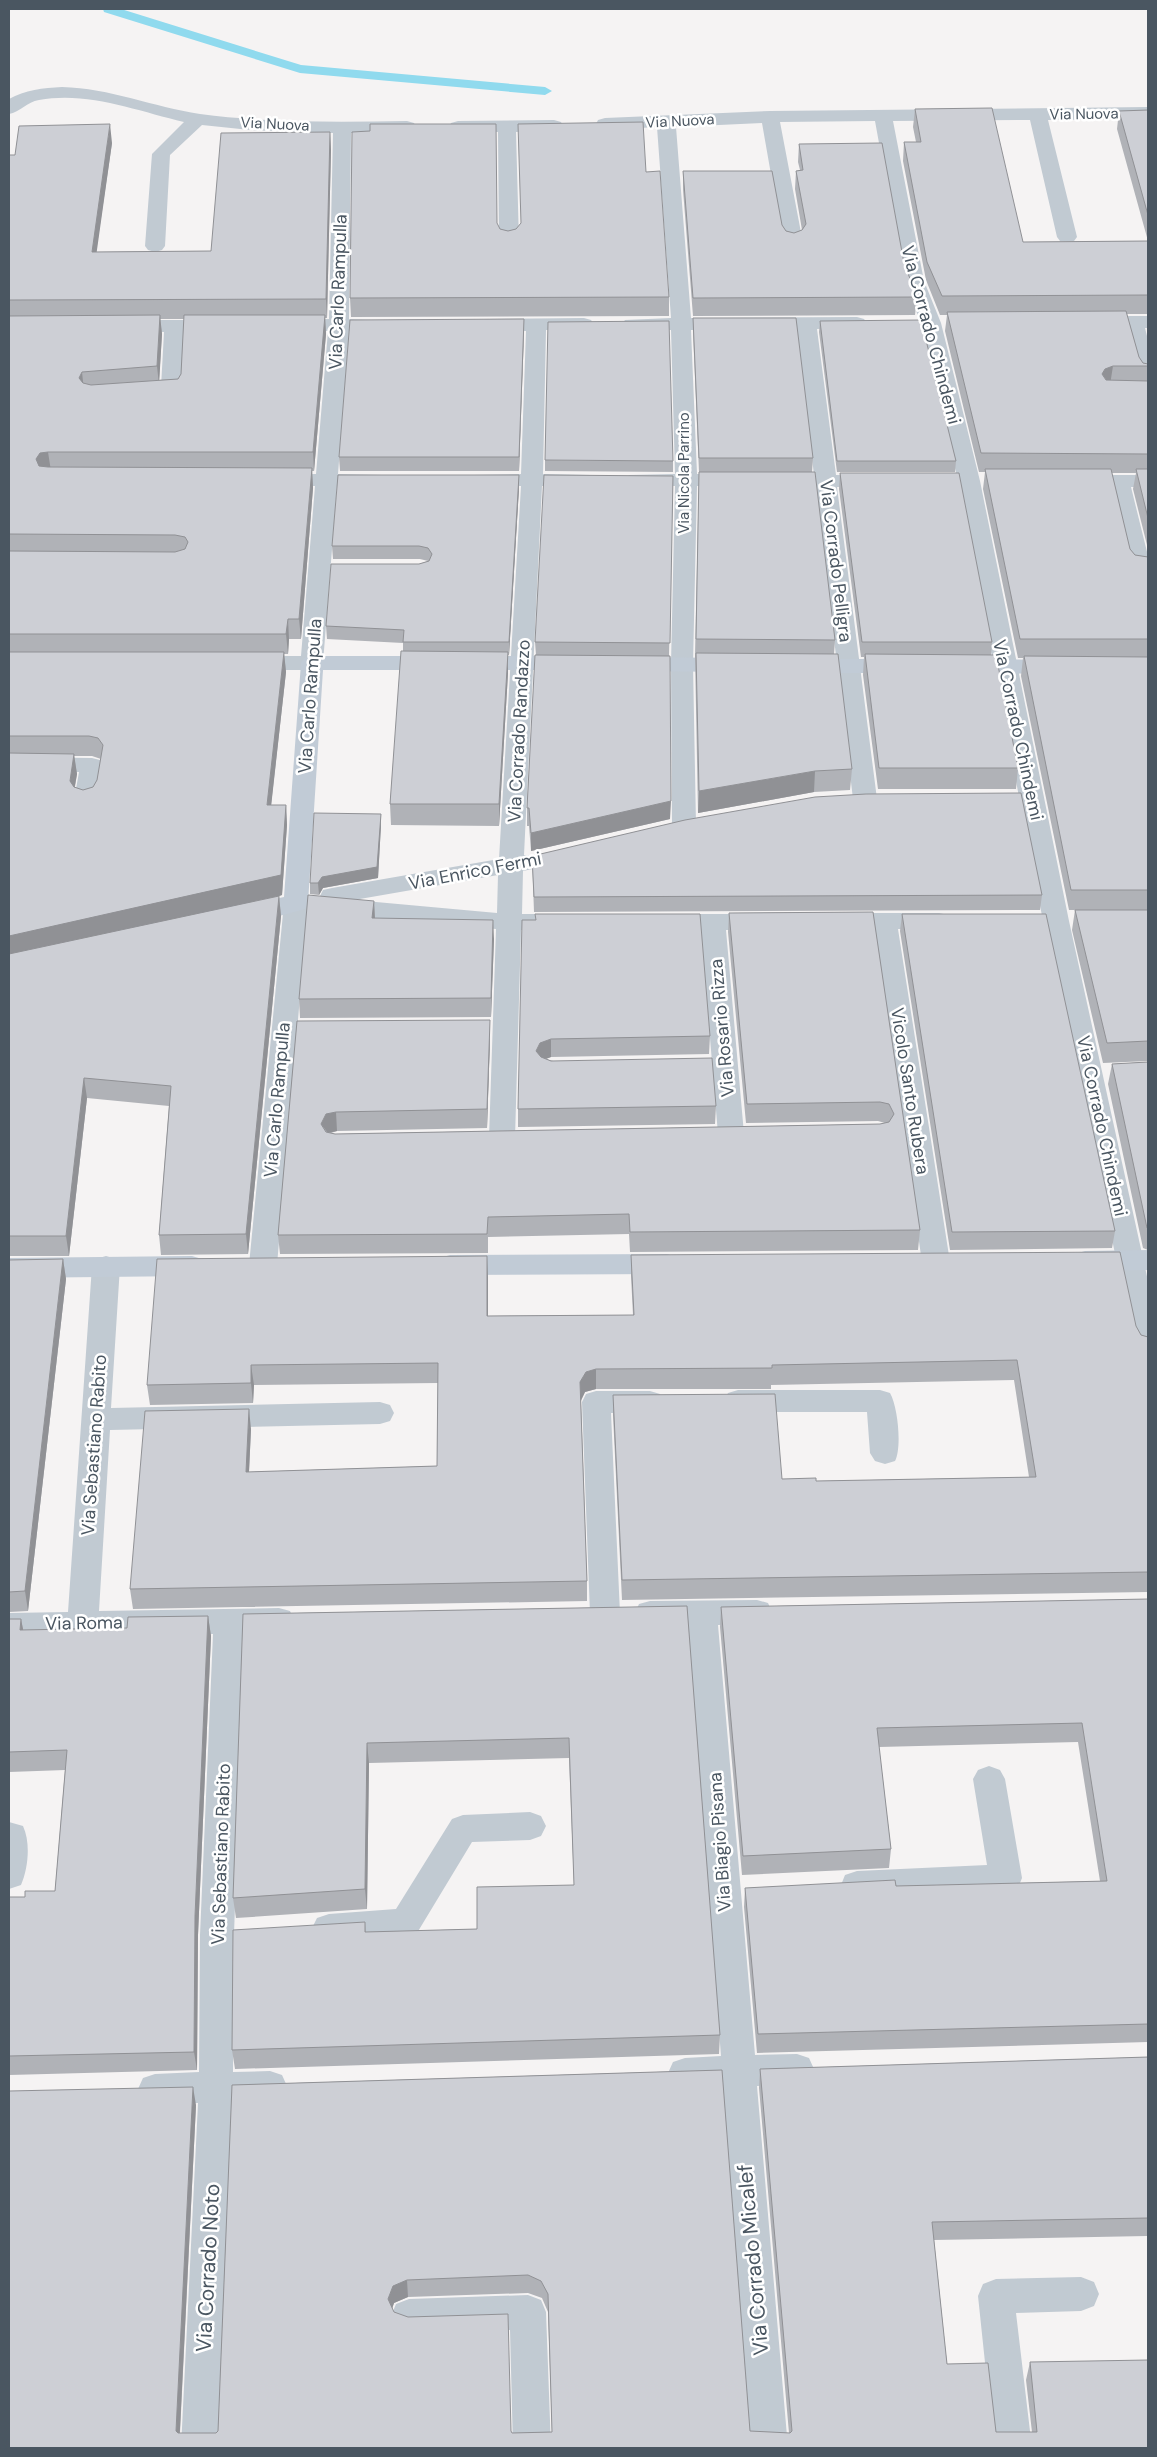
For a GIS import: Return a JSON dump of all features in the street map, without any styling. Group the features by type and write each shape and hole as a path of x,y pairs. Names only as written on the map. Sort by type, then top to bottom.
{"street":[{"name":"Via Nuova","path":"9,109 16,101 40,95 80,93 110,96 197,119 286,126 342,127 507,127 770,117 1148,113"},
{"name":"Via Corrado Chindemi","path":"883,115 914,281 931,323 969,481 1004,666 1023,798 1046,921 1091,1074 1139,1260 1148,1346"},
{"path":"1038,115 1067,237"},
{"path":"770,117 793,243"},
{"path":"155,246 162,154 197,119"},
{"name":"Via Nicola Parrino","path":"666,122 681,323 686,480 682,664 684,826"},
{"name":"Via Carlo Rampulla","path":"263,1265 283,1029 296,903 312,663 329,568 327,480 339,325 342,127"},
{"path":"507,127 509,242"},
{"path":"1075,322 1140,322 1145,387"},
{"name":"Via Corrado Pelligra","path":"806,323 849,667 874,799 839,800"},
{"path":"467,325 873,323"},
{"name":"Via Corrado Randazzo","path":"473,1139 512,1138 495,1028 510,922 532,480 536,324"},
{"path":"271,326 408,325"},
{"path":"106,326 242,326"},
{"path":"132,395 171,394 174,326"},
{"path":"258,480 395,480"},
{"path":"463,480 892,481"},
{"path":"1054,481 1148,481"},
{"path":"1119,481 1140,568 1148,568"},
{"path":"224,663 750,665"},
{"path":"780,666 1081,667"},
{"path":"9,764 92,765 86,800"},
{"name":"Via Enrico Fermi","path":"219,919 296,903 512,866 550,857"},
{"path":"296,903 510,922 577,922"},
{"path":"817,921 960,921"},
{"name":"Vicolo Santo Rubera","path":"884,921 936,1262"},
{"path":"1046,921 1084,921"},
{"path":"645,922 789,922"},
{"name":"Via Rosario Rizza","path":"713,922 731,1134"},
{"path":"283,1029 312,1029"},
{"path":"696,1065 725,1065"},
{"path":"1091,1074 1120,1073"},
{"path":"1062,1261 1139,1260"},
{"path":"906,1262 965,1262"},
{"path":"422,1265 689,1264"},
{"path":"9,1268 293,1265"},
{"name":"Via Sebastiano Rabito","path":"83,1623 106,1266"},
{"path":"714,1401 880,1400 885,1453"},
{"path":"605,1614 596,1402 675,1402"},
{"path":"96,1419 380,1413"},
{"path":"575,1615 781,1611"},
{"name":"Via Biagio Pisana","path":"702,1613 738,1891 737,2071"},
{"name":"Via Roma","path":"9,1625 308,1620"},
{"name":"Via Sebastiano Rabito","path":"216,2088 232,1934 229,1621"},
{"path":"830,1886 1006,1878 989,1779"},
{"path":"296,1930 405,1923 463,1829 530,1826"},
{"path":"9,1836 12,1836 9,1875"},
{"path":"659,2074 825,2068"},
{"name":"Via Corrado Micalef","path":"737,2071 769,2448"},
{"path":"127,2090 305,2085"},
{"name":"Via Corrado Noto","path":"200,2448 216,2088"},
{"path":"1013,2448 996,2296 1081,2294"},
{"path":"410,2316 528,2312 532,2448"}],"building":[{"path":"992,108 1023,242 1148,241 1148,295 942,296 927,262 904,142 921,142 915,109"},
{"path":"1148,110 1148,215 1119,111"},
{"path":"643,122 646,172 660,171 669,297 350,298 352,132 370,131 370,124 496,124 497,223 500,229 508,231 516,229 521,223 518,124"},
{"path":"110,124 92,252 211,251 221,133 330,132 326,299 9,300 9,155 15,155 19,126"},
{"path":"882,143 904,263 917,297 693,298 683,171 772,171 782,225 786,231 794,233 802,230 806,224 796,171 803,170 799,144"},
{"path":"1126,311 1139,357 1148,366 1113,366 1105,369 1102,374 1106,380 1148,381 1148,454 981,453 947,312"},
{"path":"160,315 157,366 82,372 79,378 83,383 91,385 178,379 181,374 184,315 325,315 313,452 48,452 40,453 36,459 39,466 312,468 299,619 288,619 286,634 9,634 9,551 175,552 185,549 188,542 185,537 175,535 9,534 9,316"},
{"path":"693,318 796,318 813,458 699,458"},
{"path":"524,319 519,457 339,457 350,320"},
{"path":"921,320 956,461 837,461 820,321"},
{"path":"669,321 673,461 545,460 548,322"},
{"path":"985,469 1111,469 1130,549 1135,555 1148,557 1148,639 1020,639"},
{"path":"1136,469 1148,469 1148,518"},
{"path":"699,472 815,472 835,640 696,639"},
{"path":"840,473 959,473 992,642 862,642"},
{"path":"338,475 519,475 509,642 403,642 404,630 326,626 331,564 419,564 429,561 432,554 428,548 419,546 332,546"},
{"path":"544,475 673,476 670,643 535,642"},
{"path":"401,651 508,652 499,804 390,804"},
{"path":"9,652 284,652 267,805 286,805 281,875 9,936 9,753 74,754 70,781 74,787 83,790 93,787 97,780 103,745 98,738 89,736 9,736"},
{"path":"696,653 838,654 852,769 815,771 699,791"},
{"path":"865,654 996,655 1018,768 879,768"},
{"path":"535,655 670,656 671,801 531,833 529,808 527,808"},
{"path":"1024,656 1148,657 1148,890 1071,890"},
{"path":"1021,793 1042,895 534,897 532,856 685,820 815,797 866,794"},
{"path":"314,813 381,814 377,867 322,877 318,883 310,883"},
{"path":"308,895 374,901 372,918 493,920 491,998 299,999"},
{"path":"279,896 246,1234 159,1235 171,1086 84,1078 66,1236 9,1236 9,954"},
{"path":"1075,910 1148,910 1148,1041 1107,1043"},
{"path":"873,912 920,1230 630,1232 629,1214 488,1217 487,1234 278,1235 297,1021 490,1020 487,1109 336,1112 326,1114 321,1124 326,1132 335,1134 880,1124 889,1122 894,1114 889,1104 880,1102 747,1104 729,913"},
{"path":"535,914 700,914 710,1036 551,1039 540,1043 536,1051 541,1057 551,1061 712,1058 716,1106 518,1109 522,920 536,920"},
{"path":"902,914 1046,914 1115,1231 952,1232"},
{"path":"1148,1062 1148,1228 1147,1228 1112,1064"},
{"path":"1120,1252 1136,1326 1141,1335 1148,1337 1148,1572 622,1580 613,1395 775,1394 782,1479 816,1478 816,1481 1036,1477 1017,1360 772,1365 772,1368 596,1369 586,1372 580,1382 587,1581 130,1589 145,1411 249,1409 246,1472 437,1466 438,1363 251,1365 251,1383 147,1385 157,1259 487,1256 487,1316 634,1315 631,1255"},
{"path":"63,1259 25,1591 9,1592 9,1260"},
{"path":"1148,1599 1148,2024 758,2034 745,1888 895,1880 896,1886 1107,1881 1082,1723 877,1728 891,1849 743,1856 721,1607"},
{"path":"687,1606 720,2035 232,2050 233,1930 365,1922 365,1932 477,1929 477,1887 574,1885 569,1738 367,1743 365,1889 233,1898 243,1614"},
{"path":"208,1616 195,1916 194,2052 9,2056 9,1897 25,1897 25,1891 55,1891 67,1750 9,1752 9,1619 21,1619 20,1630 127,1628 128,1617"},
{"path":"1148,2057 1148,2218 932,2222 947,2364 988,2363 996,2432 1037,2432 1030,2362 1148,2360 1148,2448 9,2448 9,2091 193,2087 176,2431 178,2433 216,2433 218,2431 232,2085 722,2070 750,2431 790,2433 792,2431 760,2069","holes":["528,2275 541,2281 548,2294 552,2432 512,2433 508,2314 408,2317 394,2312 388,2299 393,2286 407,2280"]}],"waterway":[{"path":"109,9 300,69 545,91"}]}
